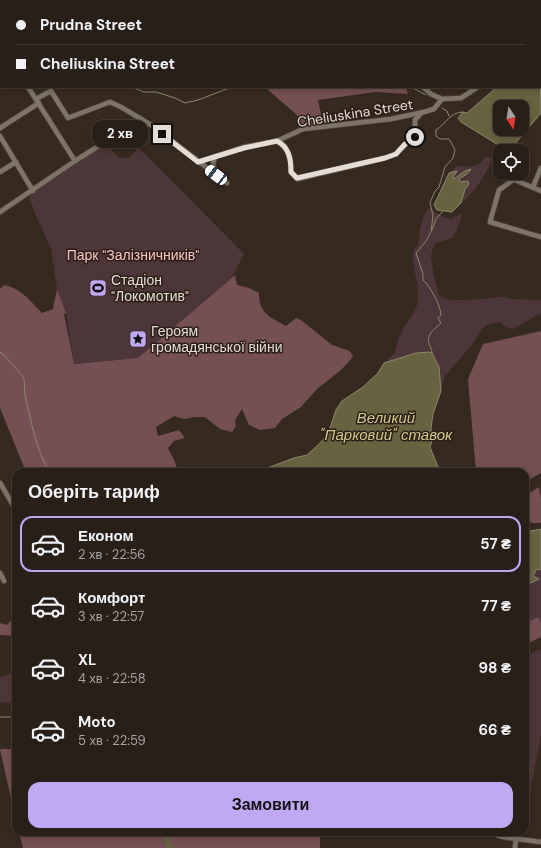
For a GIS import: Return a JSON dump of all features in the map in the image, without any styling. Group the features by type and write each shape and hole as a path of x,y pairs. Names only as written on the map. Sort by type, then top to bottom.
{"street":[{"path":"29,88 75,161"},
{"path":"424,88 431,94 442,99 461,98 476,88"},
{"path":"0,128 51,91 68,118 110,102 151,125 227,183"},
{"name":"Cheliuskina Street","path":"198,162 244,148 277,141 302,129 391,119 421,113 434,109 442,99"},
{"path":"277,141 284,144 288,151 291,172 297,178 385,158 396,154 405,144 415,137 415,120 421,113"},
{"path":"410,115 415,120"},
{"path":"0,212 75,161 141,119"},
{"path":"0,136 33,191"},
{"path":"215,156 213,164 216,175"},
{"path":"0,172 16,162"},
{"path":"533,188 541,168"},
{"path":"541,191 513,180 499,190 490,222 541,237"},
{"path":"0,483 12,503"},
{"path":"0,573 4,581"},
{"path":"503,836 541,842"},
{"path":"515,848 516,839"}],"green space":[{"name":"Парк \"Залізничників\"","path":"105,144 119,158 130,158 138,147 244,254 232,277 138,358 74,364 66,313 57,289 51,248 30,199 31,194"},
{"path":"486,157 490,157 492,160 486,172 475,189 461,203 465,189 463,182 459,182 459,179 470,172 465,171 454,179 449,173 458,166 469,167 477,165"},
{"path":"429,208 445,218 452,219 463,213 456,232 452,238 436,243 433,248 431,256 434,277 439,295 443,298 451,300 502,297 511,299 541,300 541,313 513,329 505,327 500,322 488,324 483,328 474,342 445,376 441,391 439,367 399,359 384,363 395,353 401,333 415,311 417,305 418,291 413,256 414,249 418,245 422,221"},
{"path":"541,569 541,622 537,617 529,621 529,584 539,579 533,576 536,570"},
{"path":"541,649 541,734 529,798 529,654"},
{"path":"12,672 12,704 0,702 0,676 2,677"}],"shaded area":[{"path":"406,88 408,94 375,92 318,100 323,125 302,126 297,115 267,89"},
{"path":"235,275 237,285 249,288 259,293 261,306 270,317 286,326 296,318 301,320 332,345 350,351 353,357 341,370 317,389 301,407 282,419 275,428 260,430 249,425 242,409 235,420 236,426 232,432 220,429 205,417 184,419 174,416 156,427 158,436 179,430 185,438 174,441 168,448 177,468 24,468 0,408 0,289 4,285 20,292 42,313 53,309 57,289 66,313 64,314 74,364 138,358"},
{"path":"541,331 541,473 529,480 529,468 476,468 468,379 483,344"},
{"path":"539,487 541,498 541,523 529,522 529,493"},
{"path":"538,617 541,622 541,637 529,643 529,621"},
{"path":"12,619 12,636 0,635 0,623 7,625"},
{"path":"0,749 12,749 12,803"},
{"path":"20,836 320,836 320,848 23,848"}],"water":[{"path":"496,88 540,88 541,113 529,127 529,100 493,100 493,136 522,136 515,144 497,144 461,122 458,118 463,112 467,113"},
{"path":"471,169 467,174 459,179 460,182 468,181 469,184 465,189 461,203 452,212 437,210 434,205 449,173 457,171 453,177 454,179 465,171"},
{"name":"Великий \"Парковий\" ставок","path":"416,353 432,353 439,367 441,391 433,414 431,428 432,441 430,447 438,468 267,468 307,455 328,434 336,410 342,401 363,387 378,373 384,363"},
{"path":"541,529 541,569 536,570 533,576 539,579 529,584 529,531"}],"waterway":[{"path":"134,88 144,92 156,92 185,103 198,100 229,88"},
{"path":"413,88 426,95"},
{"path":"442,108 447,111 449,116"},
{"path":"432,353 428,340 432,332 441,323 438,318 441,315 441,311 435,296 423,280 423,274 416,253 431,232 433,215 430,203 435,191 439,187 445,167 453,158 455,150 449,139 440,139 436,136 436,130 451,116 463,112"},
{"path":"432,230 436,219 443,211"},
{"path":"0,352 15,367 24,379 25,395 34,435 48,468"},
{"path":"0,717 12,717"},
{"path":"166,836 170,848"}],"place":[{"name":"Стадіон \"Локомотив\"","path":"98,288"},
{"name":"Героям громадянської війни","path":"138,339"}],"route":[{"path":"162,134 198,162 244,148 277,141 284,144 288,151 291,172 297,178 385,158 396,154 405,144 415,137"}]}
